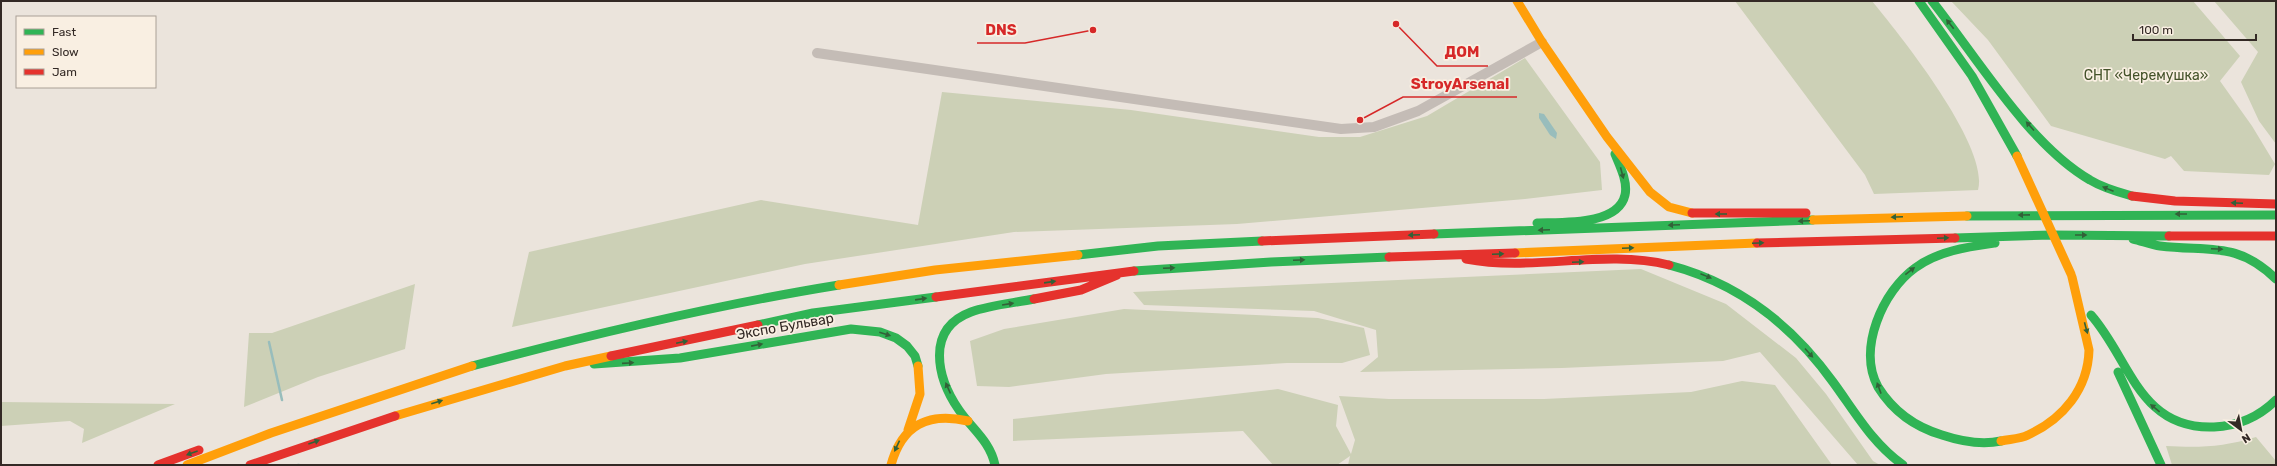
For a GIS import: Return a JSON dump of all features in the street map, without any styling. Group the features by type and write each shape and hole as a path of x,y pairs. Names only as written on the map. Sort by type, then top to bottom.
{"main road":[{"path":"1517,1 1542,42 1607,137 1650,192 1669,207 1678,211 1697,214 1837,212 1871,218"},
{"path":"1919,1 1979,86 2000,120 2161,465"},
{"path":"1932,1 2024,119 2057,155 2094,183 2115,192 2158,200 2276,204"},
{"path":"1430,234 1470,226 1596,219 1615,212 1624,202 1626,187 1620,165 1607,137"},
{"path":"187,465 271,433 456,370 551,345 692,313 835,286 943,270 1158,246 1430,234 1871,218 2077,214 2276,215"},
{"path":"1902,427 1882,397 1872,364 1873,332 1878,315 1886,298 1905,274 1925,260 1950,250 1967,246 2052,235"},
{"path":"250,465 360,426 463,394 575,365 813,313 1130,271 1271,262 1762,243 2052,235 2276,236"},
{"path":"2124,236 2160,246 2229,249 2246,255 2259,262 2276,279"},
{"path":"1441,256 1500,264 1644,261 1681,268 1719,282 1762,307 1786,327 1833,381 1867,432 1881,448 1903,465"},
{"path":"995,465 988,442 982,433 968,421 951,395 939,364 941,343 953,323 971,312 982,308 1080,290 1130,271"},
{"path":"2046,436 2063,419 2079,395 2090,359 2089,339 2074,292 2072,275"},
{"path":"2091,314 2114,344 2133,382 2143,396 2152,407 2166,416 2177,421 2202,427 2229,426 2254,417 2276,400"},
{"name":"Экспо Бульвар","path":"575,365 628,363 680,358 838,331 875,331 897,338 906,345 921,375 919,402 915,416 908,430 898,443 891,465"},
{"name":"Экспо Бульвар","path":"908,430 920,422 933,418 957,418 968,421"},
{"path":"158,465 214,445 271,433"},
{"path":"260,465 277,455"}],"street":[{"path":"817,53 1341,129 1374,127 1418,111 1542,42"}],"green space":[{"path":"1735,1 1872,1 1921,64 1957,120 1970,147 1978,171 1978,190 1874,194 1865,175"},
{"name":"СНТ «Черемушка»","path":"1951,1 2193,1 2240,56 2220,81 2252,126 2275,164 2269,175 2184,171 2171,156 2165,159 2051,126 1988,40"},
{"path":"2214,1 2276,1 2276,144 2259,121 2241,82 2258,52"},
{"path":"1525,58 1600,162 1602,190 1525,199 1237,224 1014,232 805,264 512,327 529,252 761,200 918,225 942,92 1131,110 1319,137 1360,137 1427,116"},
{"path":"1641,269 1726,304 1796,358 1826,394 1873,461 1880,465 1858,465 1760,352 1723,361 1562,368 1360,372 1378,357 1376,330 1314,311 1144,305 1133,292"},
{"path":"415,284 405,349 318,377 244,407 249,333 272,333"},
{"path":"1124,309 1318,318 1364,328 1370,355 1342,363 1287,363 1106,374 1009,387 977,386 970,341 1004,329"},
{"path":"1742,381 1775,385 1832,465 1348,465 1350,456 1337,465 1273,465 1243,431 1013,441 1013,419 1278,389 1338,405 1336,426 1351,454 1355,440 1339,396 1389,399 1544,399 1691,392"},
{"path":"1,402 175,404 82,443 84,429 70,421 1,426"},
{"path":"2256,437 2276,461 2276,465 2172,465 2166,446 2211,446 2233,443"}],"water":[{"path":"1539,113 1544,114 1557,133 1556,139 1550,135 1539,118"}],"waterway":[{"path":"269,342 282,400"}],"traffic: fast":[{"path":"1919,1 1972,76 2017,156"},
{"path":"1932,1 1985,73 2046,145 2068,165 2095,183 2105,188 2132,196"},
{"path":"1537,223 1574,222 1587,220 1612,212 1620,205 1626,190 1623,174 1615,154"},
{"path":"1967,216 2276,215"},
{"path":"1434,234 1813,220"},
{"path":"1955,238 2052,235 2169,236"},
{"path":"2133,239 2160,246 2222,250 2235,253 2262,267 2276,279"},
{"path":"1078,255 1158,246 1262,241"},
{"path":"1995,243 1963,248 1933,257 1915,268 1903,278 1884,306 1877,322 1872,339 1870,356 1872,372 1878,387 1891,404 1914,423 1932,432 1956,439 1986,443 2001,441"},
{"path":"1134,271 1271,262 1389,257"},
{"path":"1669,265 1718,283 1762,309 1781,325 1800,342 1817,361 1873,437 1903,465"},
{"path":"472,366 654,321 839,285"},
{"path":"758,325 813,313 936,297"},
{"path":"995,465 993,457 985,442 959,410 945,384 941,369 941,342 947,330 956,320 971,312 994,306 1034,299"},
{"path":"2091,315 2139,389 2152,404 2169,417 2189,425 2214,427 2231,425 2248,420 2263,411 2276,400"},
{"path":"594,364 680,358 851,329 880,332 896,338 907,346 915,356 918,366"},
{"path":"2118,372 2161,465"}],"traffic: slow":[{"path":"1517,1 1542,42 1607,137 1650,192 1669,207 1692,213"},
{"path":"2017,156 2071,274"},
{"path":"1813,220 1967,216"},
{"path":"1515,253 1757,243"},
{"path":"839,285 935,270 1078,255"},
{"path":"2001,441 2025,436 2041,428 2052,420 2071,401 2084,377 2088,364 2089,350 2072,277"},
{"path":"395,416 565,366 611,356"},
{"path":"187,465 271,433 472,366"},
{"path":"908,430 920,394 918,366"},
{"path":"891,465 902,440 910,431 919,425 929,420 941,418 968,421"}],"traffic: jam":[{"path":"2132,196 2175,201 2276,204"},
{"path":"1692,213 1806,213"},
{"path":"1262,241 1434,234"},
{"path":"2169,236 2276,236"},
{"path":"1757,243 1955,238"},
{"path":"1389,257 1515,253"},
{"path":"1466,259 1517,263 1619,259 1669,265"},
{"path":"936,297 1134,271"},
{"path":"1034,299 1081,290 1117,275"},
{"path":"611,356 758,325"},
{"path":"250,465 395,416"},
{"path":"158,465 199,450"}],"place":[{"name":"ДОМ","path":"1396,24"},
{"name":"DNS","path":"1093,30"},
{"name":"StroyArsenal","path":"1360,120"}]}
